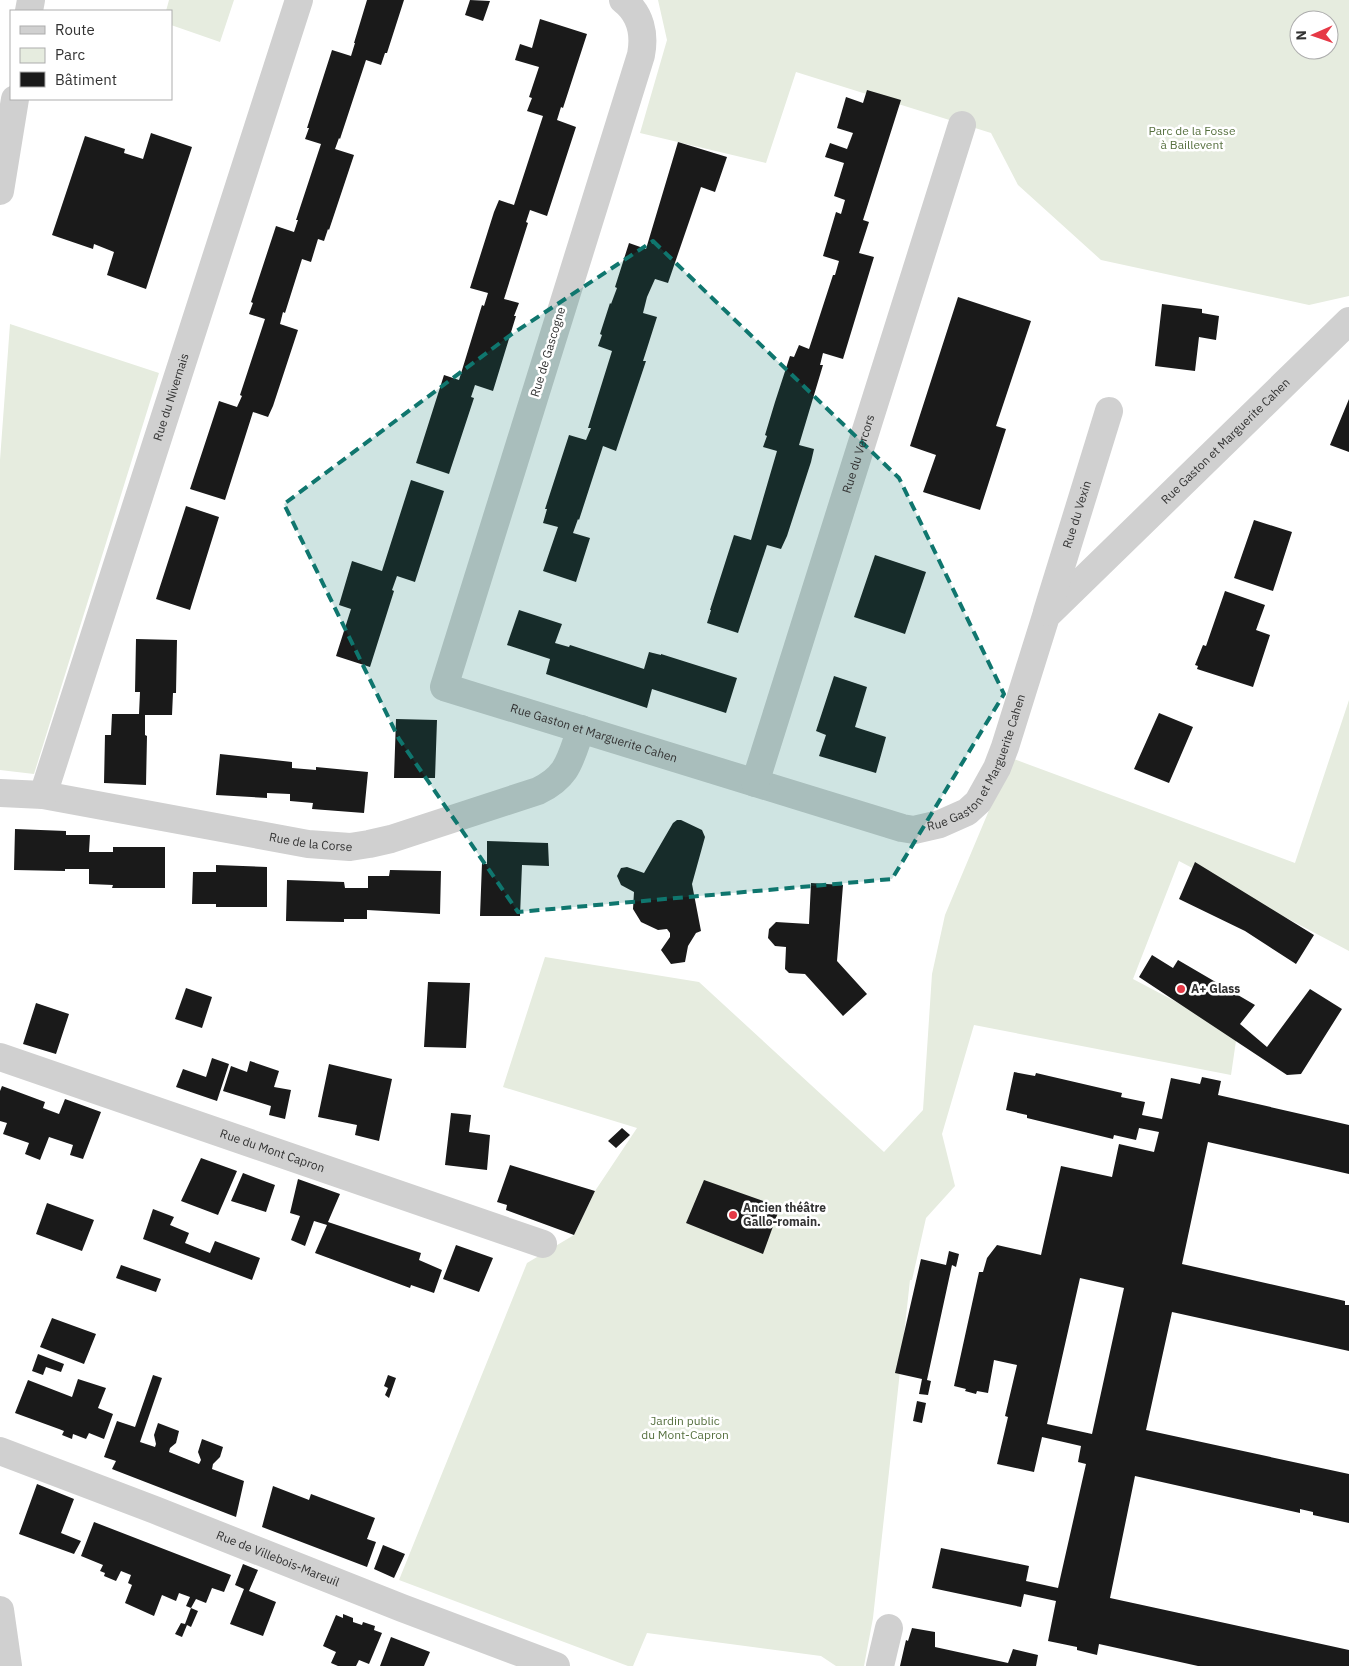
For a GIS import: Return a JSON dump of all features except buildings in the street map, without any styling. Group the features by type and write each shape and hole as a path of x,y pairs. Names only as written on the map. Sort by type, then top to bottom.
{"street":[{"name":"Rue du Nivernais","path":"43,795 299,0"},
{"name":"Rue de Gascogne","path":"444,687 642,55 643,36 630,8"},
{"path":"1,183 15,100"},
{"name":"Rue du Vercors","path":"755,783 962,125"},
{"name":"Rue Gaston et Marguerite Cahen","path":"444,687 902,828 914,830 940,824 967,812 978,802 998,768 1046,616 1349,321"},
{"name":"Rue du Vexin","path":"1046,616 1109,411"},
{"name":"Rue de la Corse","path":"0,793 43,795 279,840 331,847 350,847 391,838 538,791 550,785 560,777 568,766 581,730"},
{"name":"Rue du Mont Capron","path":"0,1057 543,1244"},
{"name":"Rue de Villebois-Mareuil","path":"0,1451 556,1666"},
{"path":"0,1610 8,1666"},
{"path":"880,1666 889,1628"}],"highlighted area":[{"path":"653,241 899,478 1004,694 892,879 518,912 399,739 284,504 512,334"}],"green space":[{"path":"169,0 234,0 220,42 172,25 172,10 166,10"},
{"name":"Parc de la Fosse à Baillevent","path":"658,0 1349,0 1349,296 1309,305 1101,260 1018,185 991,133 796,72 766,163 640,133 667,40"},
{"path":"10,324 159,373 34,774 0,770 0,460"},
{"name":"Jardin public du Mont-Capron","path":"1349,700 1349,951 1179,861 1133,979 1237,1034 1231,1075 974,1025 942,1134 955,1186 926,1218 912,1280 910,1280 873,1618 864,1666 836,1666 821,1656 647,1633 633,1666 628,1666 399,1580 527,1263 574,1235 595,1191 637,1128 503,1087 545,957 699,982 884,1152 923,1110 932,974 945,915 1011,758 1295,863"}],"place":[{"name":"A+ Glass","path":"1181,989"},
{"name":"Ancien théâtre Gallo-romain.","path":"733,1215"}]}
